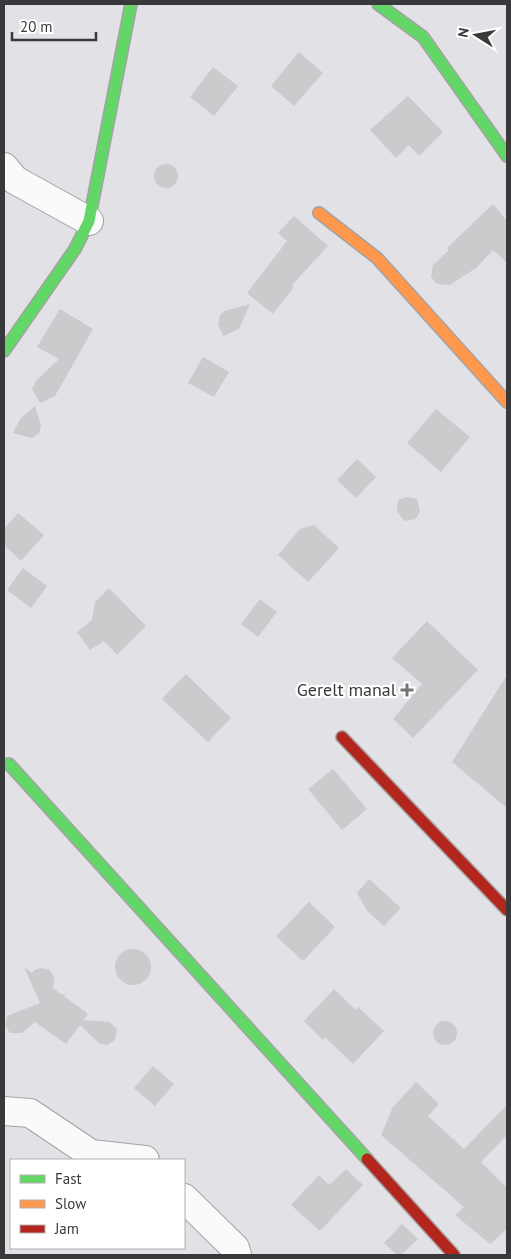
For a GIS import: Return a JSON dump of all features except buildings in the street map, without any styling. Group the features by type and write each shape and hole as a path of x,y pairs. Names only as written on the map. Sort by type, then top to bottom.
{"street":[{"path":"4,351 75,248 89,221 131,4"},
{"path":"378,4 424,37 507,156"},
{"path":"4,167 15,180 89,221"},
{"path":"318,213 377,258 507,402"},
{"path":"342,737 507,910"},
{"path":"9,764 454,1255"},
{"path":"4,1111 30,1113 91,1154 136,1159"},
{"path":"185,1199 235,1248 237,1255"}],"traffic: fast":[{"path":"4,351 75,249 89,221 131,4"},
{"path":"378,4 423,37 507,156"},
{"path":"9,764 367,1159"}],"traffic: slow":[{"path":"319,213 377,258 507,402"}],"traffic: jam":[{"path":"342,737 507,910"},
{"path":"367,1159 454,1255"}],"place":[{"name":"Gerelt manal","path":"407,690"}]}
